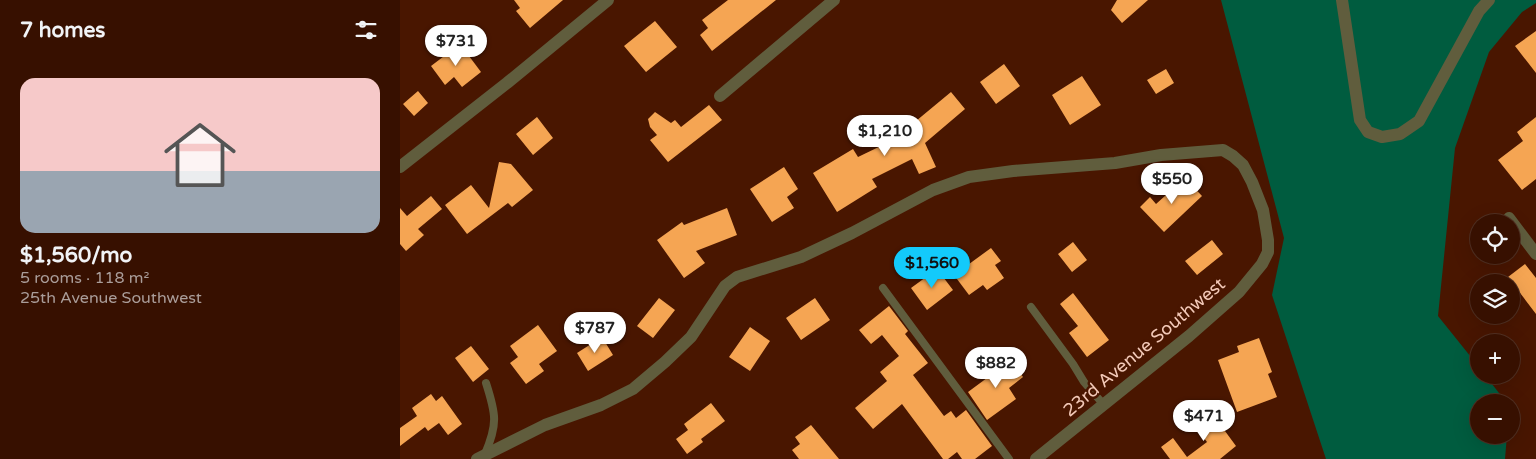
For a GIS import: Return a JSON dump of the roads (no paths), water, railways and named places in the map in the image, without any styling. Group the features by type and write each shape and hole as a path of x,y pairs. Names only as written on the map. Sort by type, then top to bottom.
{"street":[{"path":"400,167 508,83 608,0"},
{"path":"720,96 834,0"},
{"path":"1342,0 1360,120 1368,132 1382,137 1400,134 1419,120 1479,11 1490,0"},
{"name":"23rd Avenue Southwest","path":"481,456 546,425 601,405 632,389 665,362 691,336 725,286 737,277 801,257 852,233 933,190 969,177 1013,171 1115,163 1161,155 1223,150 1233,156 1243,165 1263,210 1268,252 1262,264 1232,299 1036,459"},
{"path":"1520,233 1536,254"}],"lane":[{"path":"883,288 1009,459"},
{"path":"1031,307 1084,382 1104,405"},
{"path":"481,456 493,435 495,420 493,405 486,383"}]}
